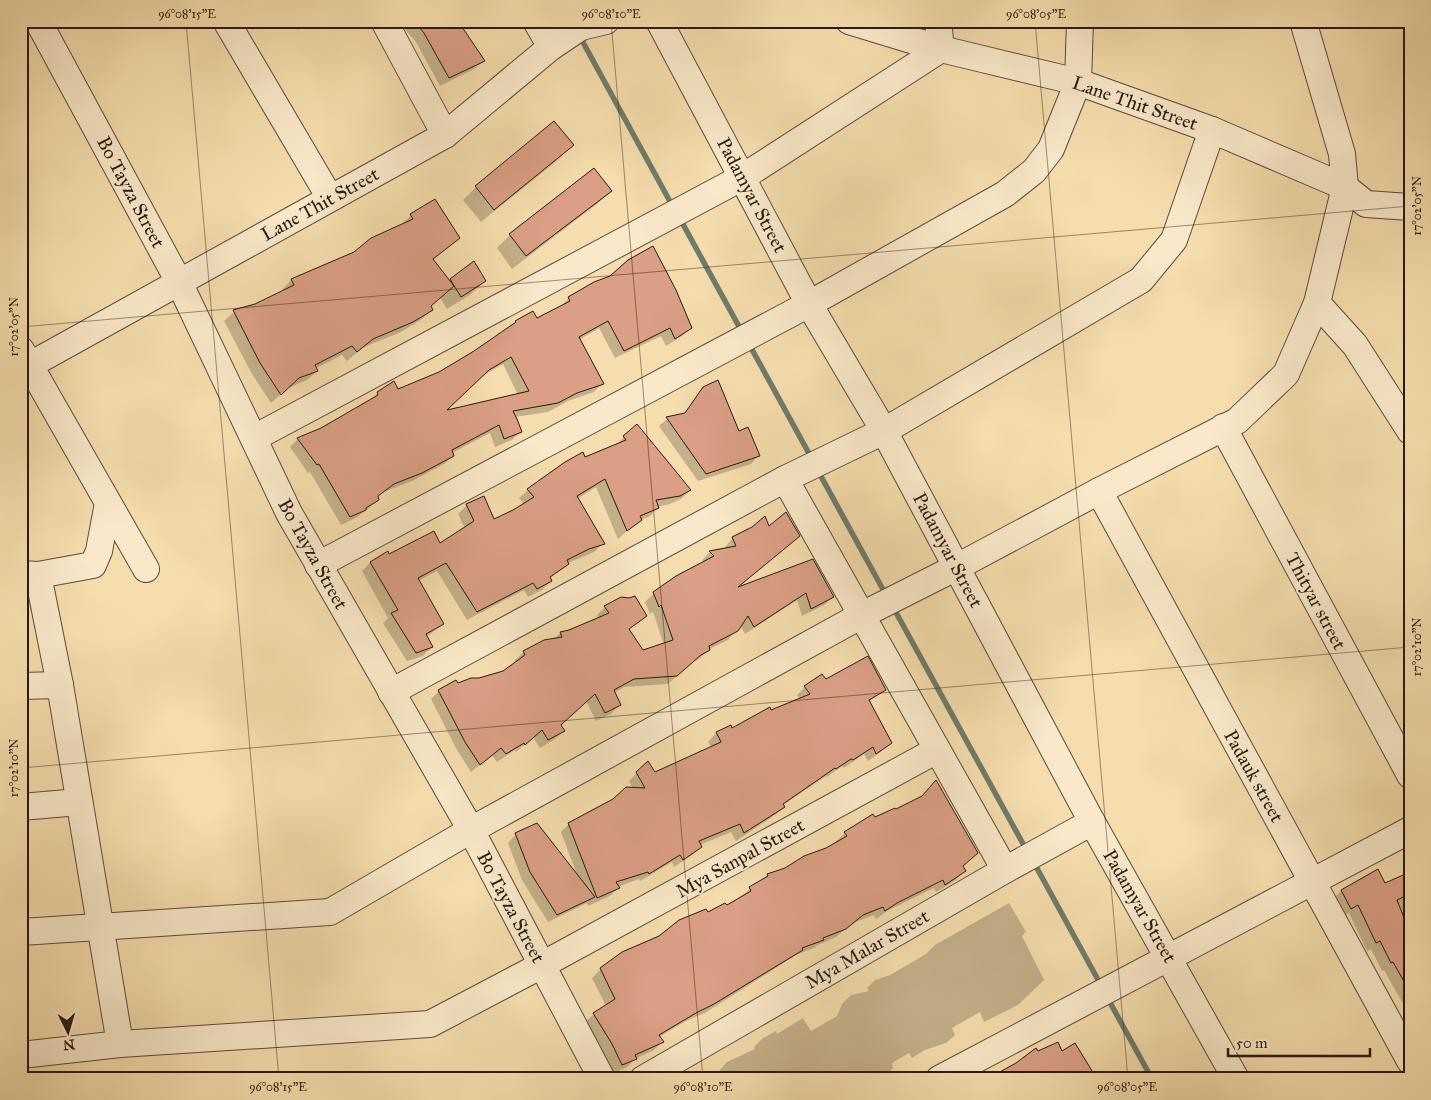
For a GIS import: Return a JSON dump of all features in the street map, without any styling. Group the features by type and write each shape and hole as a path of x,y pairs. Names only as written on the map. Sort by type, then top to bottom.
{"street":[{"name":"Bo Tayza Street","path":"38,21 179,282 289,513 471,830 602,1079"},
{"path":"226,21 330,198"},
{"path":"384,21 446,135"},
{"path":"536,21 551,47"},
{"name":"Lane Thit Street","path":"24,362 179,282 446,135 551,47 581,27 606,21"},
{"name":"Padamyar Street","path":"659,21 809,304 884,431 1092,822 1236,1079"},
{"name":"Lane Thit Street","path":"849,21 941,49 1078,82 1212,130 1345,187 1366,204 1410,207"},
{"path":"254,438 742,177 941,49 938,21"},
{"path":"318,565 809,304 1005,194 1034,172 1051,149 1078,82 1080,21"},
{"path":"21,932 330,912 471,830 862,615 1237,421 1286,374 1317,303 1345,187 1342,154 1303,21"},
{"path":"391,692 785,480 884,431 1141,280 1174,240 1212,130"},
{"path":"1317,303 1355,345 1410,431"},
{"path":"24,362 146,569"},
{"name":"Thityar street","path":"1223,428 1410,775"},
{"path":"785,480 1004,870"},
{"name":"Padauk street","path":"1099,491 1410,1061"},
{"path":"108,503 99,551 93,565 30,574 60,685 120,1044"},
{"path":"21,686 60,685"},
{"name":"Mya Sanpal Street","path":"21,1055 120,1044 430,1024 937,750"},
{"path":"21,807 79,802"},
{"name":"Mya Malar Street","path":"643,1079 1004,870 1092,822"},
{"path":"939,1079 1410,830"}],"building":[{"path":"414,21 458,21 485,61 449,78 424,33"},
{"path":"554,121 574,145 494,210 475,186"},
{"path":"594,168 612,191 526,256 509,234"},
{"path":"435,199 460,238 433,259 454,286 431,306 433,310 413,322 373,339 357,352 352,346 315,365 318,371 299,378 281,395 260,363 233,310 255,304 294,285 291,279 354,252 371,238 413,219 410,214"},
{"path":"653,246 676,290 692,328 675,339 670,328 624,351 608,321 579,337 604,384 577,393 558,403 513,411 522,432 504,439 499,425 452,450 454,456 422,473 394,484 378,496 379,500 366,508 366,510 350,517 319,464 317,465 297,438 321,428 378,395 377,392 394,381 398,389 439,372 533,311 537,318 570,301 568,297 594,282 610,276 628,260","holes":["511,357 529,391 447,410 489,370"]},
{"path":"474,261 486,281 461,297 450,279"},
{"path":"718,380 739,431 748,427 760,456 706,474 666,417 685,413 703,387"},
{"path":"637,424 691,490 680,496 656,500 659,508 640,516 642,520 627,531 605,479 577,496 605,544 589,549 567,560 569,564 550,577 552,581 537,589 533,583 477,612 446,563 418,578 444,624 426,634 433,647 416,653 391,613 398,610 370,562 388,551 389,554 434,531 440,543 474,521 466,504 484,496 494,519 513,510 534,497 527,489 565,462 583,452 585,457 626,440 623,436"},
{"path":"786,512 800,536 738,587 813,559 834,597 811,609 806,593 754,627 748,616 738,631 709,646 710,650 701,655 677,676 634,679 614,690 621,705 605,713 595,694 561,725 565,731 548,740 542,730 525,745 524,743 506,754 501,748 480,765 465,742 438,690 456,680 458,683 503,671 525,655 523,651 544,640 562,637 560,632 609,613 604,606 621,597 629,598 635,596 647,616 629,629 643,650 673,640 661,605 659,607 653,592 676,576 714,556 709,551 736,546 732,537 752,527 765,516 769,526"},
{"path":"868,656 886,690 869,700 892,743 876,754 873,747 853,760 851,759 835,768 783,804 785,807 744,833 740,824 699,841 702,847 683,860 680,855 649,874 648,872 616,882 620,888 597,898 568,823 613,799 626,787 645,788 636,772 648,761 655,772 721,742 716,732 731,725 732,728 770,707 771,710 810,694 804,686 822,674 826,679"},
{"path":"936,780 978,853 963,866 966,871 945,885 943,880 885,911 883,907 863,915 846,929 802,948 803,950 659,1035 664,1042 635,1055 637,1059 622,1065 593,1013 615,999 600,968 622,952 659,936 679,920 706,909 708,912 725,903 727,905 751,891 749,887 768,876 767,874 785,868 804,856 826,848 847,836 844,832 873,814 875,817 922,796"},
{"path":"537,823 595,897 557,915 530,872 515,833"},
{"path":"1378,869 1385,883 1410,872 1410,894 1397,900 1410,933 1410,992 1393,962 1391,963 1380,941 1376,943 1358,905 1351,909 1341,890"},
{"path":"1058,1042 1062,1051 1075,1043 1097,1079 987,1079 1016,1063 1036,1048 1038,1051"}],"waterway":[{"path":"579,35 673,207"},
{"path":"679,217 742,332"},
{"path":"749,344 812,459"},
{"path":"817,469 886,595"},
{"path":"893,607 1027,851"},
{"path":"1033,861 1102,987"},
{"path":"1107,997 1152,1079"}]}
